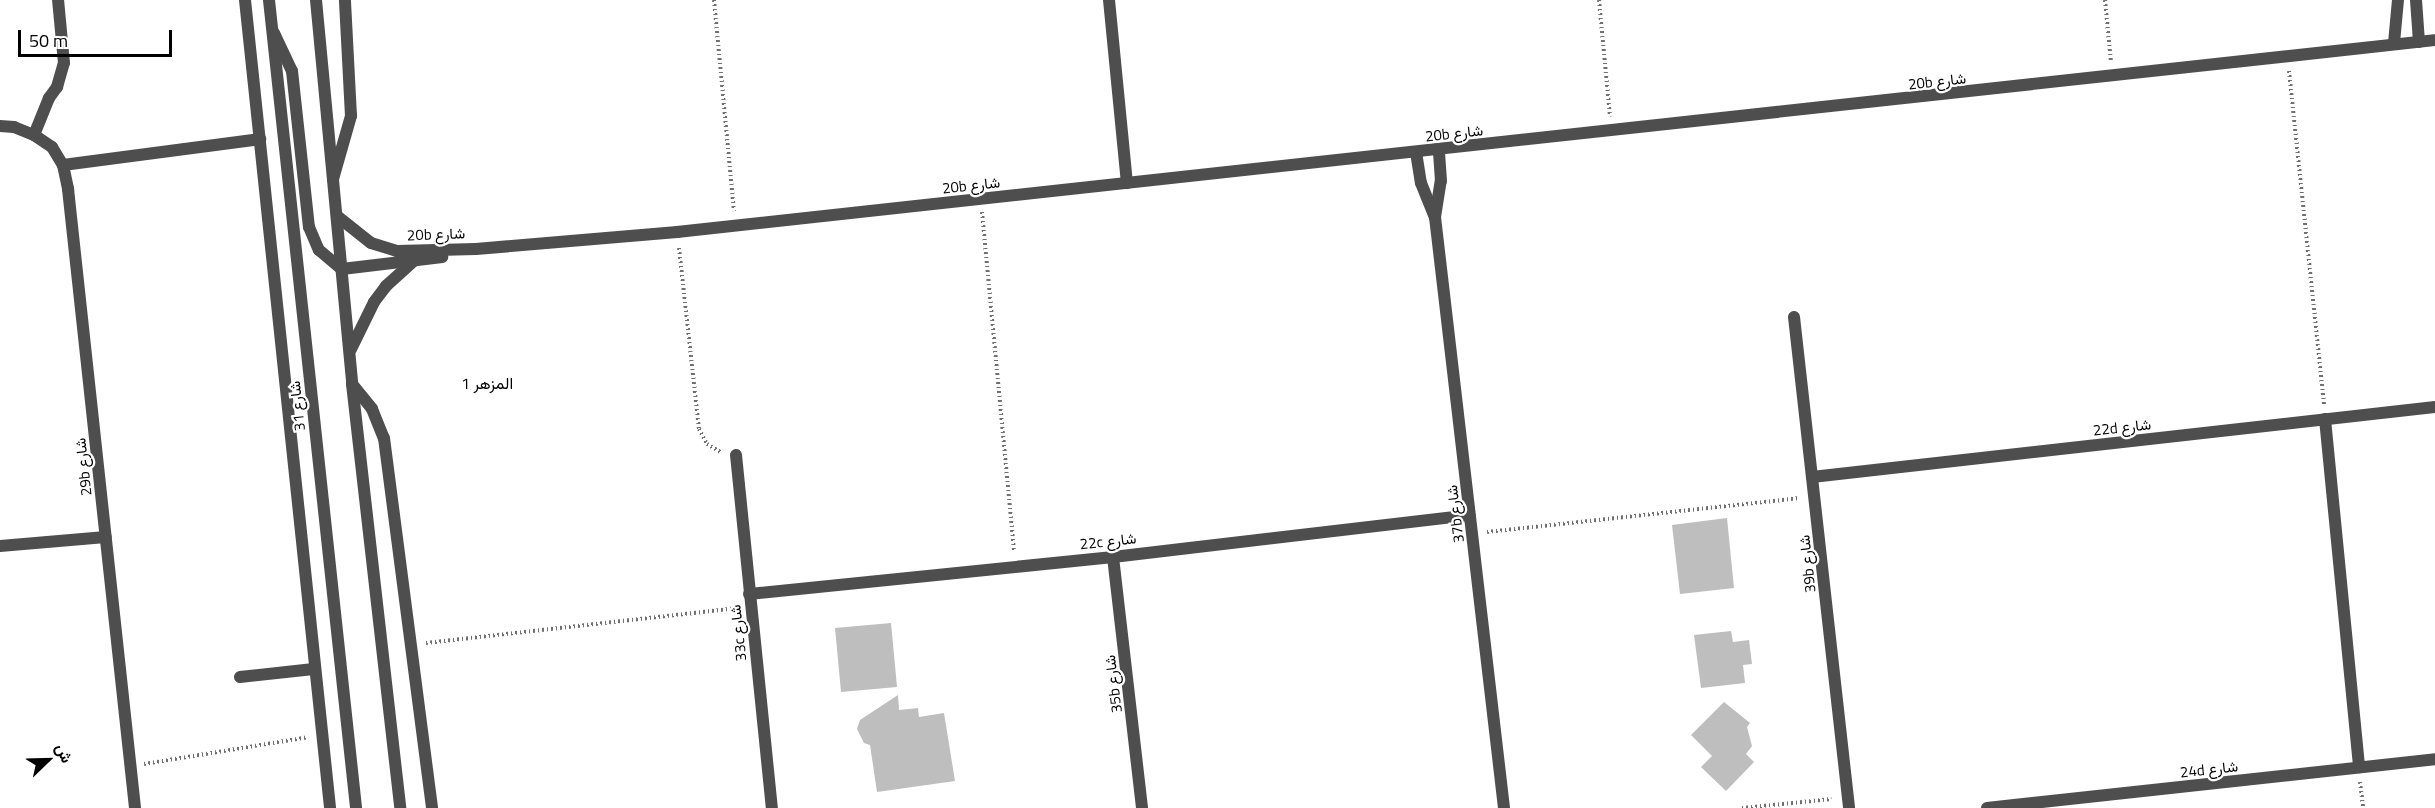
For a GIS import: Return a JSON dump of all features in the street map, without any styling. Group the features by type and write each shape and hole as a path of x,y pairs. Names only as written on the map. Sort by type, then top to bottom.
{"street":[{"path":"0,126 14,127 34,135 49,98 57,87 64,63 58,0"},
{"path":"245,0 330,808"},
{"name":"شارع 31","path":"269,0 356,808"},
{"path":"316,0 349,356 400,808"},
{"path":"333,181 351,116 345,0"},
{"path":"1109,0 1127,183"},
{"path":"2394,43 2398,0"},
{"path":"2416,0 2419,42"},
{"path":"272,30 292,70 311,235 325,256 342,269"},
{"name":"20b شارع","path":"336,216 370,243 384,248 413,251 476,249 736,226 2288,58 2394,43 2435,40"},
{"name":"29b شارع","path":"34,135 52,147 63,165 69,200 135,808"},
{"path":"63,165 260,140"},
{"name":"37b شارع","path":"1435,217 1441,181 1439,150"},
{"name":"37b شارع","path":"1416,152 1421,183 1435,217 1504,808"},
{"name":"20b شارع","path":"342,269 415,260 476,249"},
{"path":"349,356 359,328 374,302 393,279 415,260"},
{"name":"39b شارع","path":"1794,317 1848,803"},
{"path":"352,384 372,408 384,438 432,808"},
{"name":"22d شارع","path":"1812,477 2435,407"},
{"path":"2325,419 2359,767"},
{"name":"33c شارع","path":"736,455 772,808"},
{"name":"22c شارع","path":"749,600 1015,565 1113,557 1470,515"},
{"path":"0,546 106,537"},
{"name":"35b شارع","path":"1113,557 1142,808"},
{"path":"240,677 314,669"},
{"name":"24d شارع","path":"1987,808 2435,759"}],"path":[{"path":"714,0 736,226"},
{"path":"1599,0 1612,131"},
{"path":"2105,0 2113,77"},
{"path":"2288,58 2325,419"},
{"path":"981,199 1015,565"},
{"path":"677,232 699,429 707,444 714,449 736,455"},
{"path":"1472,533 1814,496"},
{"path":"411,645 749,600"},
{"path":"131,766 321,735"},
{"path":"2359,767 2363,808"},
{"path":"1742,808 1848,803"}],"building":[{"path":"1727,518 1734,588 1680,594 1672,525"},
{"path":"891,623 897,687 841,692 835,628"},
{"path":"1731,631 1733,642 1749,640 1752,664 1743,665 1745,683 1701,688 1694,635"},
{"path":"898,695 899,710 918,708 919,717 944,713 955,781 877,792 870,745 864,743 857,729 860,720"},
{"path":"1724,702 1750,723 1747,727 1752,746 1746,754 1754,762 1726,791 1701,767 1712,756 1691,735"}],"district":[{"name":"المزهر 1","path":"487,383"}]}
